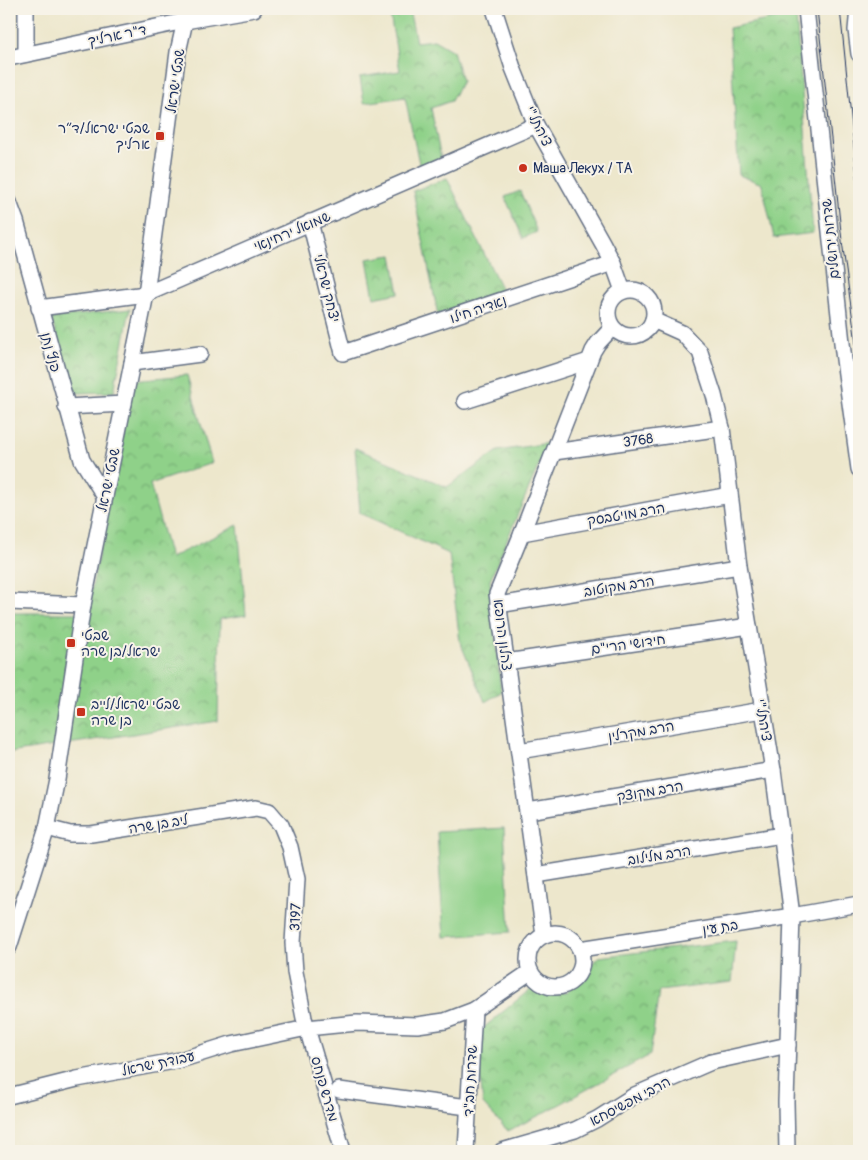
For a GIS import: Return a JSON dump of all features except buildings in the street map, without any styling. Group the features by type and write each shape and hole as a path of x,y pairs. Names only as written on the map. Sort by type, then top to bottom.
{"street":[{"path":"26,9 26,54"},
{"name":"ד\"ר ארליך","path":"9,58 152,28 185,15 254,9"},
{"name":"ציהתל\"י","path":"494,9 513,68 536,125 613,263 623,291"},
{"name":"שדרות ירושלים","path":"806,9 843,352 859,469"},
{"path":"858,9 856,30 859,54"},
{"name":"שבטי ישראל","path":"9,946 47,828 64,740 83,605 146,294 178,52 185,15"},
{"path":"152,28 160,30 169,37 178,52"},
{"name":"שמואל ירחינאי","path":"39,308 146,294 536,125"},
{"name":"פנץ נתן","path":"9,202 16,221 82,460 105,497"},
{"name":"יצחק ישראלי","path":"310,222 343,353"},
{"name":"נאדיה חילו","path":"343,353 613,263"},
{"path":"623,291 638,291 650,299 654,313 653,320 644,332 631,336 624,335 612,328 607,314 608,306 616,294 623,291"},
{"name":"ציהתל\"י","path":"653,320 682,332 700,352 722,428 740,566 773,770 792,916 786,1102 787,1151"},
{"name":"צהלון הרופא","path":"544,935 497,594 589,361 598,343 612,328"},
{"path":"132,363 200,354"},
{"path":"465,401 589,361"},
{"path":"66,407 124,404"},
{"name":"3768","path":"554,452 722,428"},
{"name":"הרב מויטבסק","path":"522,533 730,495"},
{"name":"הרב מקוטוב","path":"498,606 740,566"},
{"path":"9,602 83,605"},
{"name":"חידושי הרי\"ם","path":"506,662 749,626"},
{"name":"הרב מקרלין","path":"519,751 762,710"},
{"name":"הרב מקוצק","path":"528,812 773,770"},
{"name":"ליב בן שרה","path":"47,828 70,834 91,834 256,808 269,811"},
{"name":"3197","path":"269,811 281,825 297,879 293,943 299,1000 307,1028"},
{"name":"הרב מלילוב","path":"536,874 782,836"},
{"name":"בת עין","path":"580,949 859,904"},
{"path":"552,932 569,936 580,949 582,958 581,968 577,976 570,983 562,987 543,985 530,972 527,963 531,946 536,939 544,935 552,932"},
{"path":"307,1028 357,1023 417,1025 445,1022 474,1010 530,972"},
{"name":"שדרות חב\"ד","path":"466,1151 474,1010"},
{"name":"עבודת ישראל","path":"9,1096 78,1079 180,1060 231,1044 307,1028"},
{"name":"מדרש פנחס","path":"307,1028 343,1151"},
{"name":"הרבי מפשיסחא","path":"502,1151 575,1130 597,1119 634,1095 712,1062 788,1044"},
{"path":"339,1090 468,1107"}],"green space":[{"path":"389,9 409,9 416,42 434,40 453,51 462,81 451,101 431,108 441,159 420,168 405,97 364,103 360,77 400,71"},
{"path":"796,14 813,233 774,238 762,184 739,175 729,28"},
{"path":"447,178 504,294 438,315 413,191"},
{"path":"520,191 537,232 523,238 505,197"},
{"path":"392,255 399,293 374,298 367,259"},
{"path":"130,309 114,392 74,393 51,318"},
{"path":"187,375 212,463 150,484 170,558 238,525 246,615 220,619 218,721 9,753 9,613 87,613 133,380"},
{"path":"548,443 490,580 501,692 485,702 460,642 449,554 360,513 355,448 447,487 498,451"},
{"path":"504,828 510,932 444,937 437,832"},
{"path":"736,941 732,982 659,991 650,1055 508,1131 483,1104 476,1034 533,987 566,993 598,957"}],"tram line":[{"path":"817,9 842,241 859,365"},
{"path":"840,9 859,195"}],"place":[{"name":"שבטי ישראל/ד״ר ארליך","path":"160,136"},
{"name":"Маша Лекух / ТА","path":"523,168"},
{"name":"שבטי ישראל/בן שרה","path":"71,643"},
{"name":"שבטי ישראל/לייב בן שרה","path":"81,712"}]}
